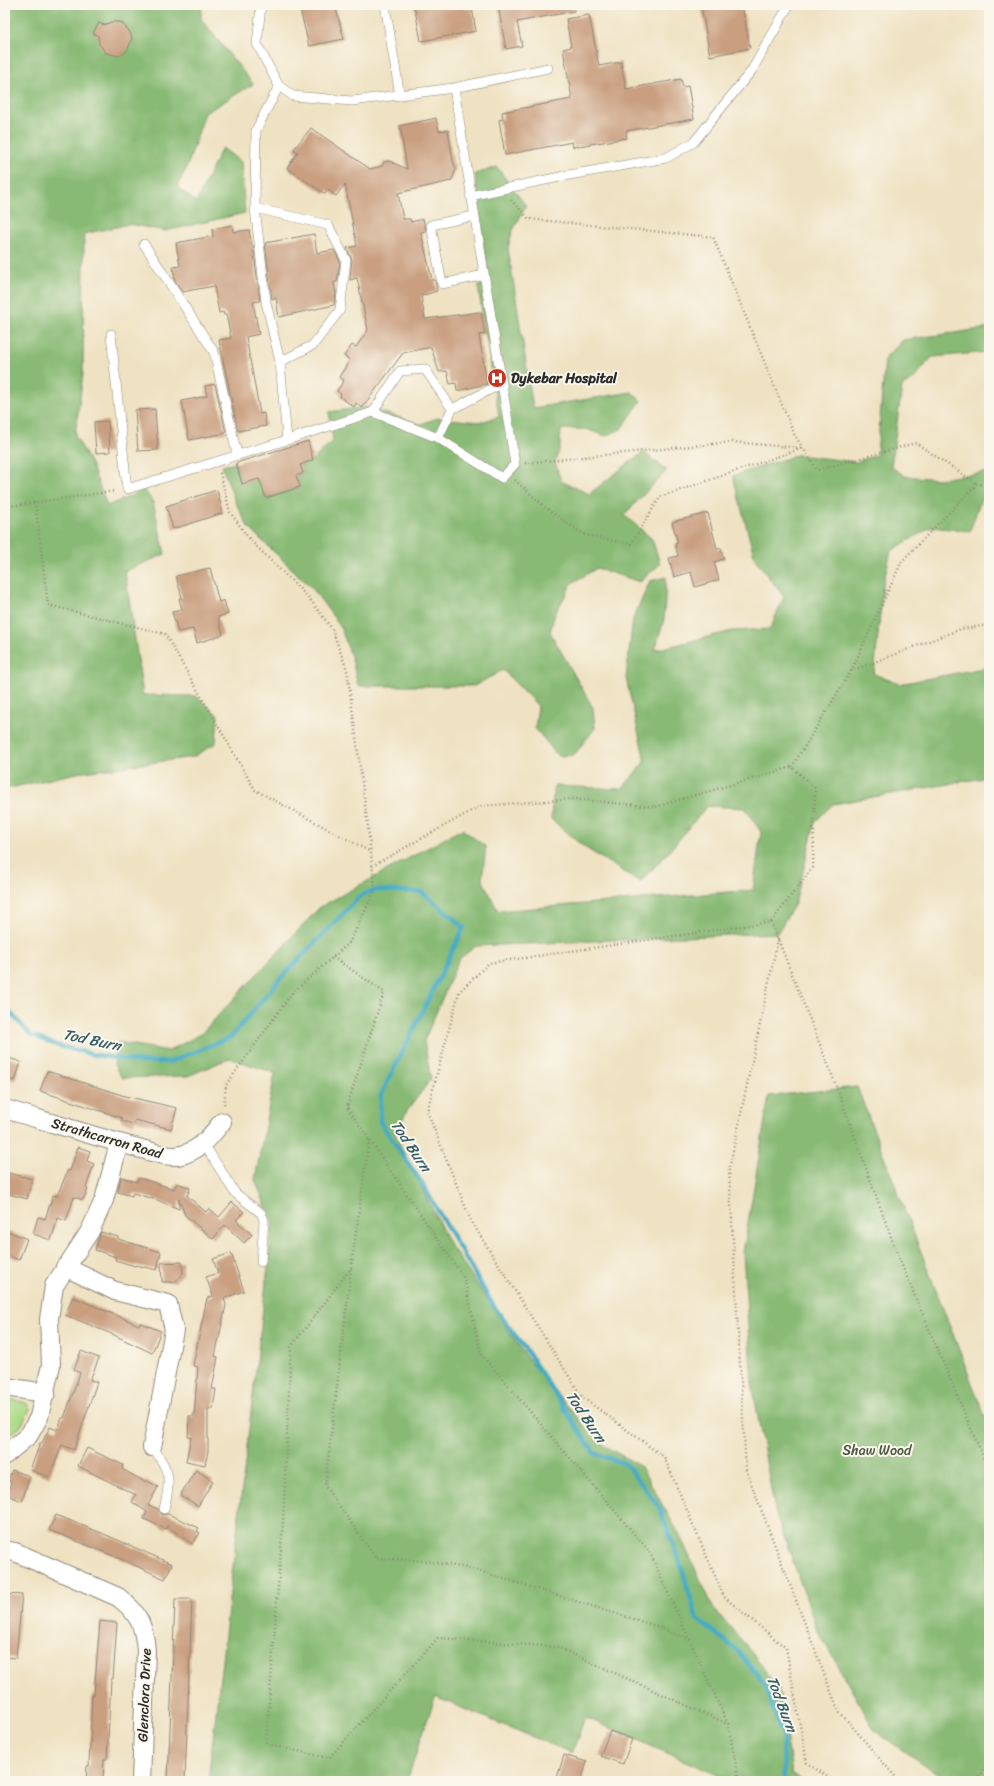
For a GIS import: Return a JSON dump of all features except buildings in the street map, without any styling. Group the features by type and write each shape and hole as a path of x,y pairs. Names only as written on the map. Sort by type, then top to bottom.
{"street":[{"name":"Strathcarron Road","path":"5,1109 167,1156 177,1156 197,1149 204,1144 222,1122"},
{"path":"5,1455 29,1435 39,1418 46,1393 51,1365 49,1319 54,1286 65,1267 90,1231 104,1200 119,1143"},
{"path":"65,1267 115,1291 168,1304 174,1330 152,1447"},
{"path":"5,1387 46,1393"},
{"name":"Glenclora Drive","path":"5,1550 15,1552 118,1597 130,1607 140,1619 145,1634 146,1651 141,1781"}],"lane":[{"path":"261,5 257,44 279,86 294,96 352,101 400,96 454,88 548,68"},
{"path":"385,5 400,96"},
{"path":"470,196 666,158 694,142 752,70 789,5"},
{"path":"279,86 256,130 255,208 266,302 280,362 287,440"},
{"path":"373,412 438,438 502,478 515,464 470,196 454,88"},
{"path":"255,208 328,225 346,260 340,310 313,345 280,362"},
{"path":"474,216 431,225 442,284 484,275"},
{"path":"144,244 214,352 237,454"},
{"path":"111,334 127,489 373,412 400,371 425,369 452,409"},
{"path":"438,438 452,409 501,384"},
{"path":"204,1144 235,1194 261,1213 264,1220 261,1262"},
{"path":"152,1447 162,1460 168,1474 169,1486 164,1510"}],"path":[{"path":"501,190 529,219 713,237 794,434 817,470 916,443 977,484 989,485"},
{"path":"515,464 732,442 804,448"},
{"path":"507,473 551,512 585,535 631,544 660,496 804,448"},
{"path":"217,461 230,512 250,540 309,598 332,629 347,670 375,890 350,942 293,992 226,1085 222,1122"},
{"path":"372,866 480,806 574,799 654,807 792,767 851,671 902,561 977,484"},
{"path":"5,507 127,489"},
{"path":"35,502 48,605 165,634 255,790 371,852"},
{"path":"851,671 961,630 989,625"},
{"path":"792,767 815,788 813,867 771,922 489,963 459,992 427,1111 471,1221 582,1397 664,1457 724,1598 786,1648 807,1763 834,1781"},
{"path":"771,922 832,1072 898,1256 989,1470"},
{"path":"778,939 729,1170 746,1470 838,1710 899,1781"},
{"path":"333,957 384,992 346,1107 464,1278 482,1354 648,1551 728,1724 739,1781"},
{"path":"369,1140 351,1268 325,1486 376,1558 425,1561 473,1569 656,1626 690,1641"},
{"path":"351,1268 291,1348 283,1523 266,1744 329,1758 438,1638 557,1647 728,1724"},
{"path":"978,1781 989,1758"}],"green space":[{"path":"5,5 202,5 201,19 253,84 205,113 188,164 177,187 196,202 222,148 241,162 245,213 165,231 129,224 84,234 83,374 75,435 91,464 107,506 144,490 153,502 165,554 125,571 143,695 196,696 218,715 216,743 193,757 77,773 5,789"},
{"path":"497,167 526,206 512,232 508,248 533,408 632,392 641,401 621,429 606,436 585,429 561,429 560,447 555,462 561,481 589,494 643,452 667,470 624,515 652,539 660,564 640,582 597,568 572,583 555,614 550,632 593,708 595,728 574,755 558,756 535,728 538,706 503,670 474,686 358,686 352,659 340,626 313,589 248,527 235,501 222,466 236,463 242,484 259,479 266,498 300,487 296,476 303,473 300,465 313,460 333,440 329,412 366,407 420,424 438,418 480,422 499,417 478,286 489,283 475,174"},
{"path":"989,328 989,352 932,357 913,380 902,386 891,467 905,476 938,479 989,472 989,491 983,493 970,531 931,527 891,551 883,584 874,674 899,684 989,667 989,777 833,804 815,822 795,904 777,933 476,946 459,959 424,1041 431,1079 407,1111 395,1134 449,1243 527,1358 598,1442 641,1467 679,1534 714,1609 745,1644 779,1689 792,1773 803,1781 731,1781 585,1717 572,1753 435,1697 407,1781 208,1781 273,1223 255,1180 275,1073 230,1058 188,1076 122,1078 114,1065 117,1042 169,1051 201,1034 320,907 462,829 486,847 482,879 498,911 753,890 761,832 745,808 707,806 665,856 640,882 584,847 551,819 554,786 622,789 645,761 626,678 633,619 650,581 666,577 664,619 655,650 732,631 770,629 784,597 755,559 733,476 797,455 857,462 877,455 885,358 903,340"},
{"name":"Shaw Wood","path":"857,1087 989,1427 989,1781 947,1781 875,1731 817,1629 775,1511 752,1384 743,1253 769,1096"},
{"path":"5,1398 26,1403 30,1409 21,1426 5,1439"}],"waterway":[{"name":"Tod Burn","path":"5,1007 31,1035 56,1045 91,1054 141,1062 169,1062 231,1037 279,980 360,896 375,890 422,892 464,927 381,1095 380,1122 421,1182 493,1305 526,1350 594,1453 626,1464 659,1507 681,1566 697,1619 737,1650 764,1683 783,1737 784,1781"}],"place":[{"name":"Dykebar Hospital","path":"497,378"}]}
